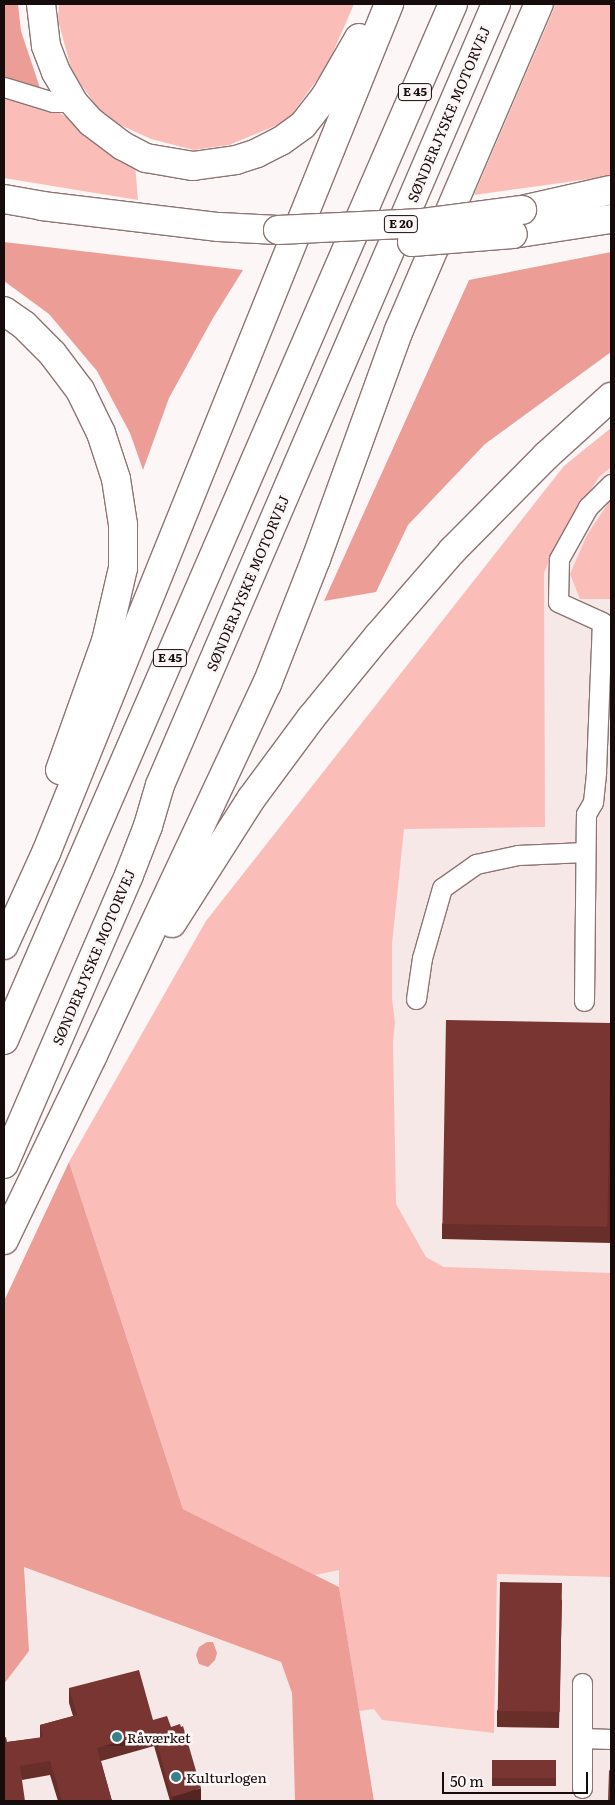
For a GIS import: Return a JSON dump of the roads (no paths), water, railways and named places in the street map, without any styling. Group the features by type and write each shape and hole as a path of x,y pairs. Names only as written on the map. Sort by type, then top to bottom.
{"highway":[{"path":"41,4 46,46 56,72 73,102 91,122 122,146 146,158 193,166 236,160 281,141 303,125 325,97 344,67 376,4"},
{"path":"4,945 46,853 389,4"},
{"name":"E 45","path":"4,1040 453,4"},
{"name":"SØNDERJYSKE MOTORVEJ","path":"4,1164 132,866 148,826 160,785 496,4"},
{"path":"4,1240 267,684 316,559 400,330 539,4"},
{"path":"4,199 42,206 219,227 278,230 383,241 416,242 517,222 611,190"},
{"path":"517,222 611,219"},
{"path":"4,311 24,325 52,354 80,390 101,433 116,479 123,525 123,568 106,641 4,925"},
{"path":"93,1055 194,885 251,799 311,718 452,550 546,456 611,396"}],"street":[{"path":"4,87 53,102 73,102"},
{"path":"584,1001 586,814 593,802 596,771 602,622 558,602 560,559 588,507 611,484"},
{"path":"416,998 422,958 442,888 476,864 518,855 585,852"},
{"path":"582,1683 582,1788"},
{"path":"582,1738 611,1739"}],"place":[{"name":"Råværket","path":"117,1737"},
{"name":"Kulturlogen","path":"176,1777"}]}
